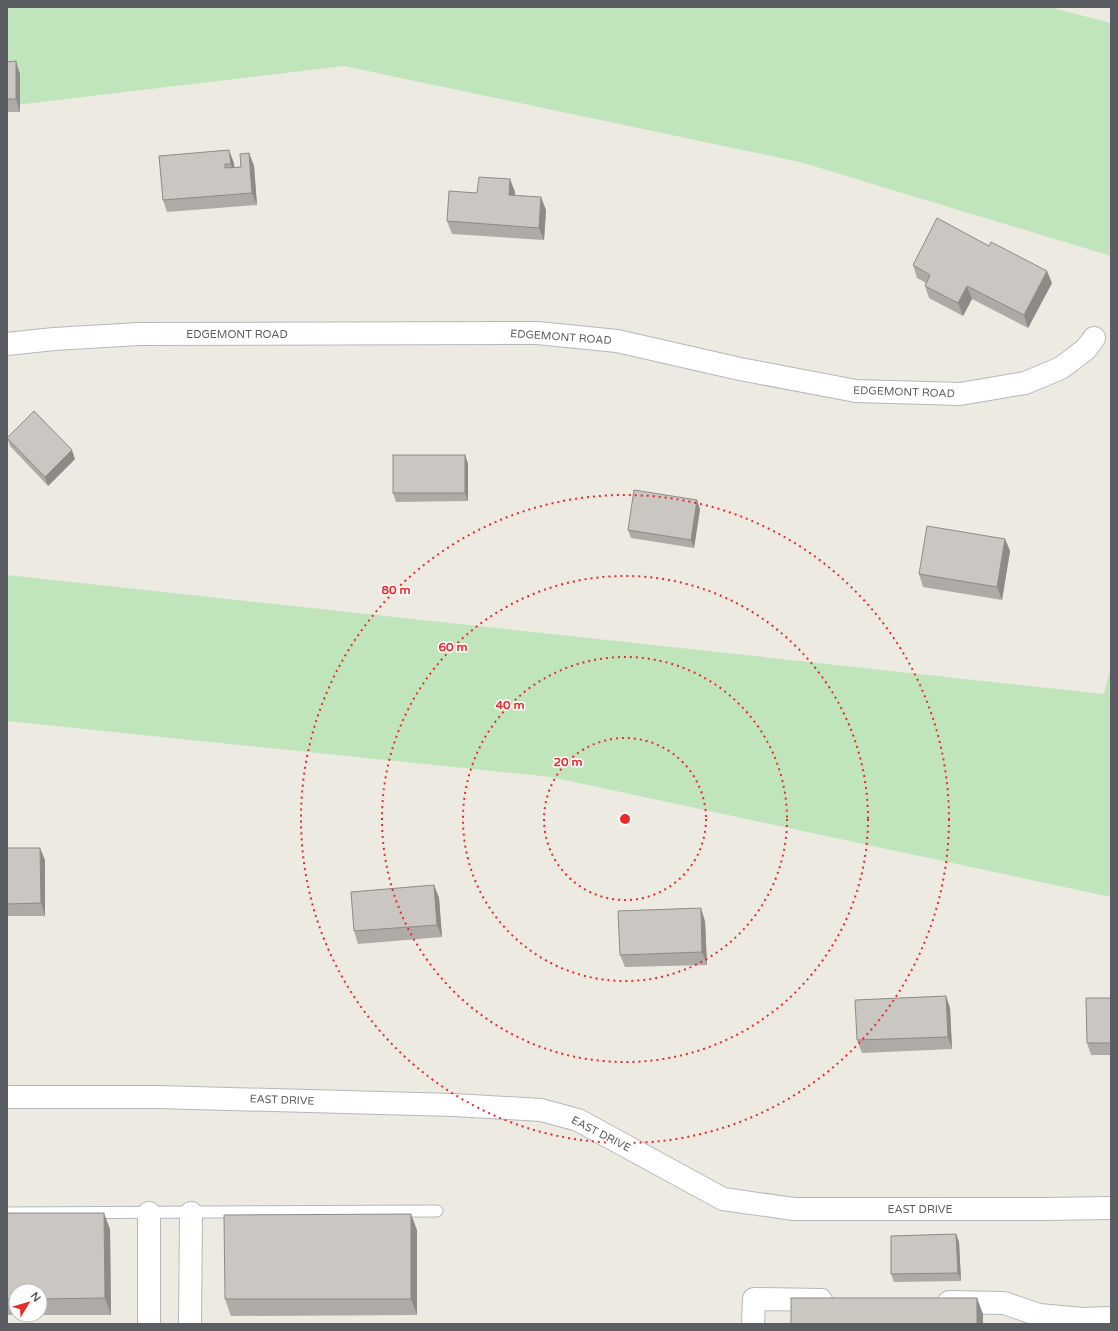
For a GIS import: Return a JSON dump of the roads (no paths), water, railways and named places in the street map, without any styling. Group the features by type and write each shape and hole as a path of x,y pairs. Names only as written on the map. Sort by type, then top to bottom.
{"street":[{"name":"EDGEMONT ROAD","path":"7,344 54,339 138,334 537,334 617,341 740,369 856,391 960,394 1025,383 1061,368 1086,349 1094,338"},
{"name":"EAST DRIVE","path":"7,1097 157,1097 454,1105 541,1110 578,1120 722,1199 794,1209 1044,1210 1111,1208"},
{"path":"149,1213 149,1324"},
{"path":"190,1213 190,1324"},
{"path":"753,1324 754,1300 840,1301"},
{"path":"926,1302 1004,1303 1038,1319 1083,1321 1111,1318"}],"lane":[{"path":"7,1213 436,1211"}]}
